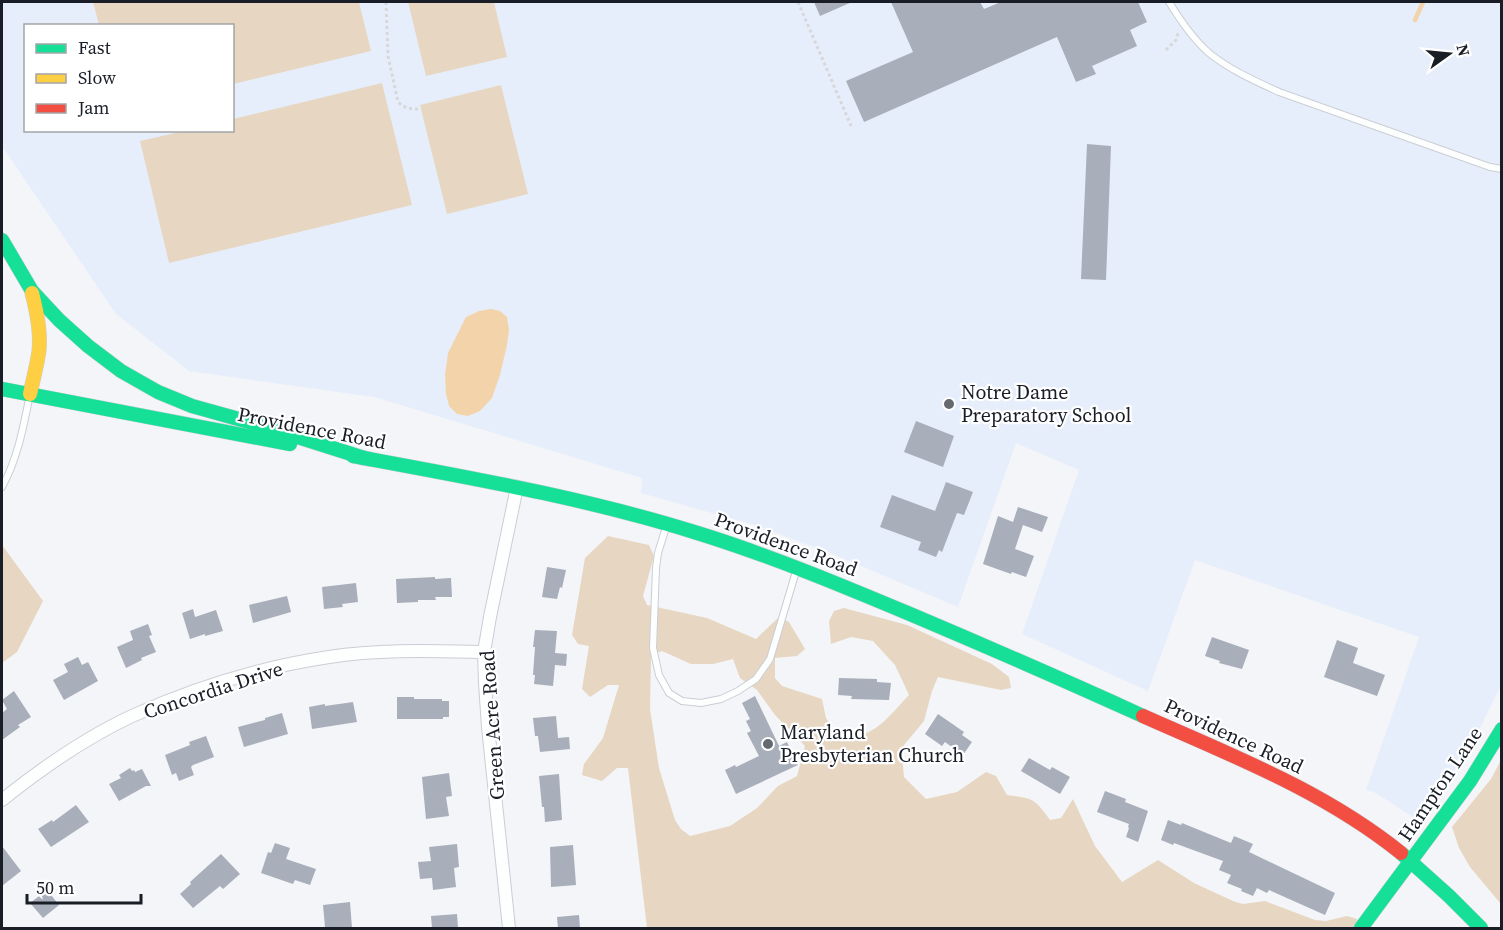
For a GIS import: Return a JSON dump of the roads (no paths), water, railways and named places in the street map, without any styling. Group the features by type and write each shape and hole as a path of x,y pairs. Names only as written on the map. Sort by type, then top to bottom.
{"main road":[{"path":"2,240 32,291 59,320 121,371 158,392 192,406 364,458"},
{"path":"30,394 40,341 32,291"},
{"name":"Providence Road","path":"2,389 518,487 667,523 798,567 1028,664 1278,776 1343,812 1411,861 1448,893 1481,928"},
{"name":"Hampton Lane","path":"1361,928 1470,781 1502,729"}],"street":[{"name":"Green Acre Road","path":"509,928 488,727 484,652 518,487"},
{"name":"Concordia Drive","path":"2,800 62,756 131,717 231,680 281,666 329,657 383,652 484,652"}],"lane":[{"path":"1169,2 1188,30 1210,53 1249,79 1279,92 1490,167 1502,169"},
{"path":"2,487 14,460 30,394"},
{"path":"667,523 657,560 653,648 658,675 669,693 682,701 701,703 721,699 738,692 756,679 770,659 798,567"}],"waterway":[{"path":"1415,20 1423,2"}],"place":[{"name":"Notre Dame Preparatory School","path":"949,404"},
{"name":"Maryland Presbyterian Church","path":"768,744"}]}
